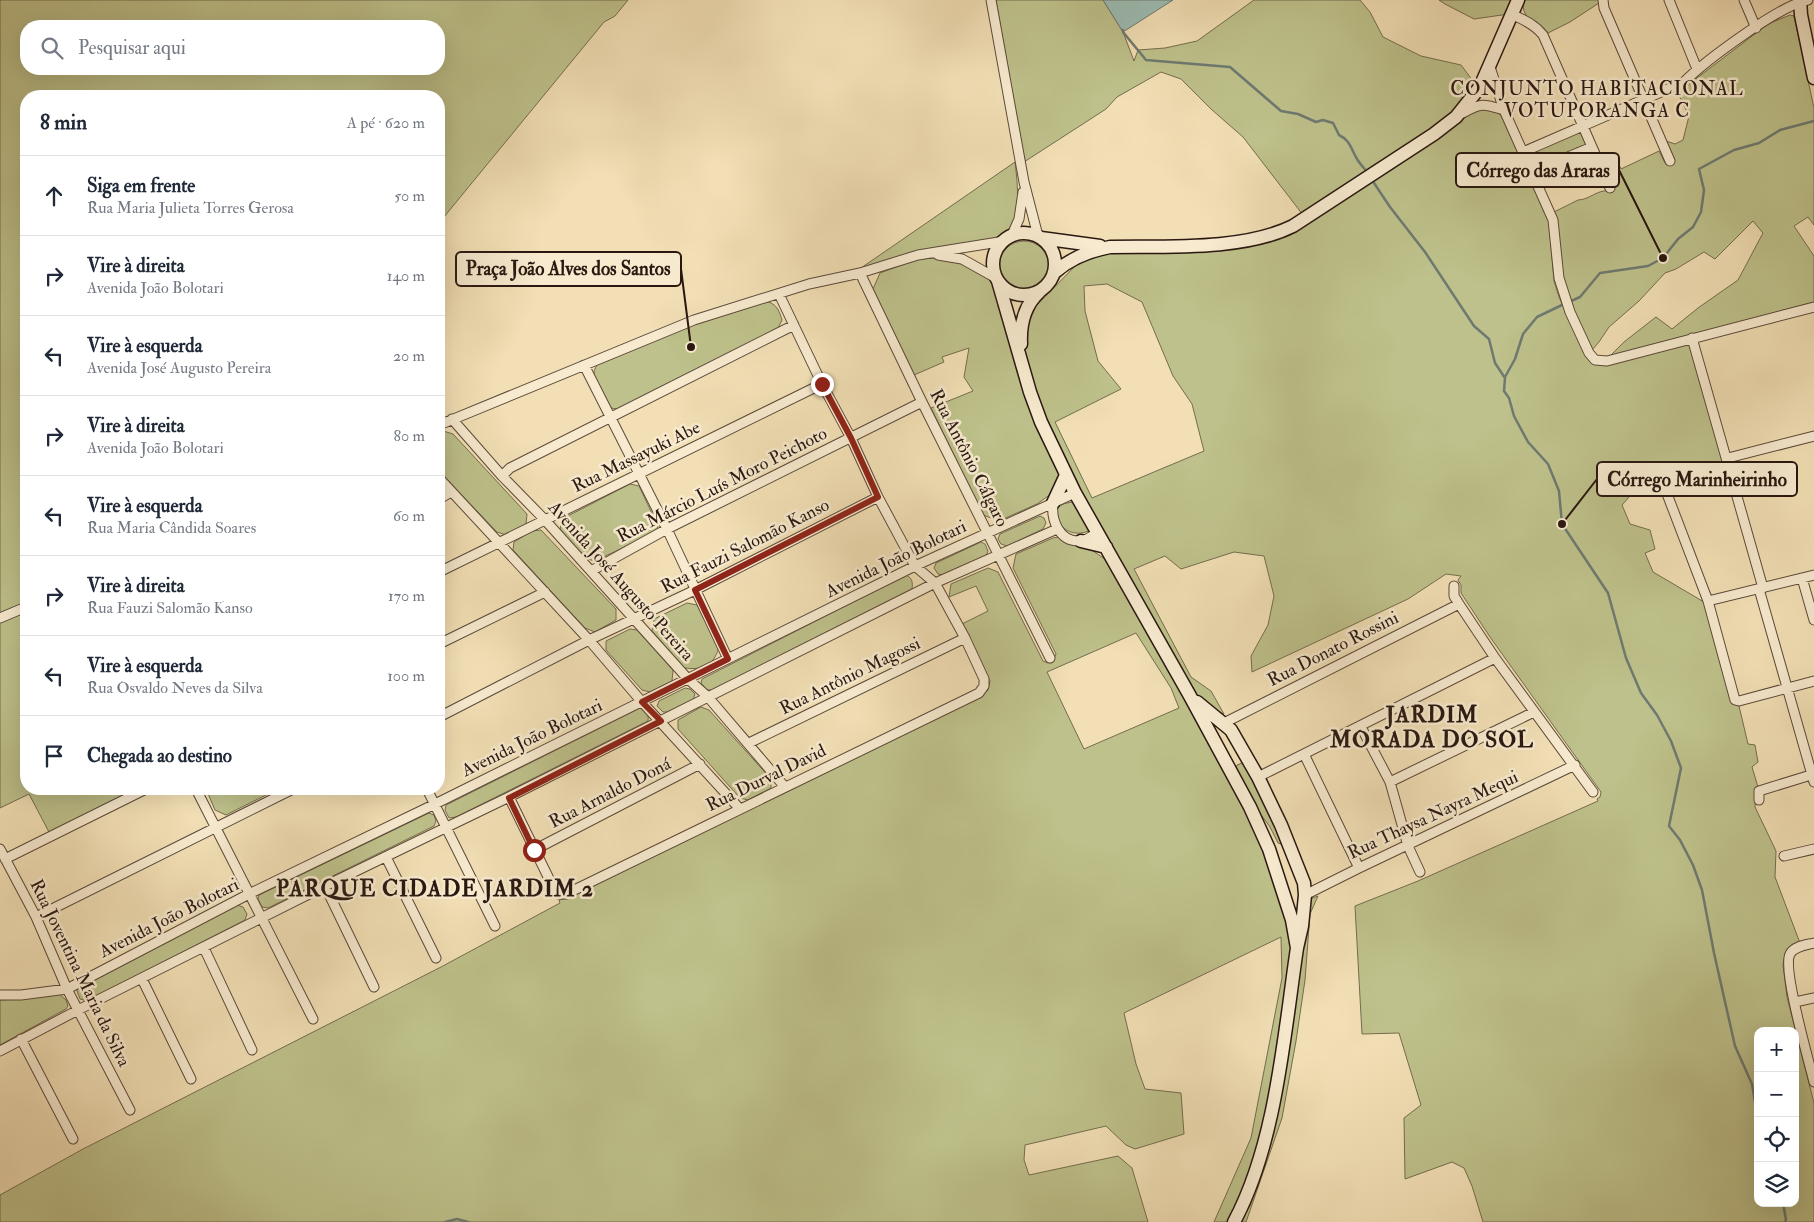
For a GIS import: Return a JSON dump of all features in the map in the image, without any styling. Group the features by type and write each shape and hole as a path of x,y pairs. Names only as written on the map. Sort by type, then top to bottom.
{"main road":[{"path":"1055,272 1092,250 1110,247 1219,244 1270,235 1293,226 1434,134 1456,117 1480,87 1518,0"},
{"path":"1803,0 1801,15 1814,78"},
{"path":"1110,247 1020,234 1008,239 996,253 993,268 1030,392 1041,422 1075,493 1190,696 1250,807 1272,858 1292,920 1297,948"},
{"path":"1022,362 1021,331 1023,320 1031,299 1049,284 1055,272 1055,259 1050,247 1039,237"},
{"path":"997,279 1006,290 1016,295 1028,295 1039,292"},
{"path":"1053,503 1066,475"},
{"path":"1081,541 1106,547"},
{"path":"1190,696 1231,730 1258,777 1281,825 1304,883 1305,895 1302,926 1276,1083 1261,1156 1242,1208 1234,1222"},
{"path":"1228,767 1247,757"},
{"path":"1250,807 1260,817 1277,847 1280,849 1289,846"}],"street":[{"path":"991,0 1024,182 1039,237"},
{"path":"1604,0 1604,8 1670,161"},
{"path":"1669,0 1697,69"},
{"path":"1744,0 1756,28"},
{"path":"1523,152 1684,82 1697,69 1756,28 1803,0"},
{"path":"1513,14 1527,20 1538,28 1543,35 1610,188"},
{"path":"1490,67 1504,110 1553,220 1559,278 1570,312 1589,353 1596,360 1608,361 1814,307"},
{"path":"1456,117 1478,104 1486,104 1504,110"},
{"path":"1532,172 1592,146"},
{"path":"445,422 694,320 808,284 860,273 918,255 1008,239 1021,212 1024,182"},
{"path":"918,255 942,255 962,259 997,279"},
{"name":"Rua Antônio Cálgaro","path":"860,273 1050,658"},
{"path":"779,294 822,384 851,438 878,497 915,566 935,583 965,638"},
{"path":"502,476 510,468 794,325"},
{"path":"1692,338 1728,458 1761,588 1813,777 1759,790 1760,800"},
{"path":"584,365 667,530 728,659"},
{"name":"Rua Massayuki Abe","path":"445,569 822,384"},
{"name":"Rua Márcio Luís Moro Peichoto","path":"591,571 667,530 922,402"},
{"name":"Avenida José Augusto Pereira","path":"452,419 688,679 708,697 784,786"},
{"path":"1728,458 1814,436"},
{"path":"1658,478 1664,486 1708,601 1735,700 1739,701 1814,681"},
{"path":"445,485 500,542 740,809"},
{"path":"445,496 451,492"},
{"name":"Avenida João Bolotari","path":"0,995 21,995 67,989 249,894 915,566 1075,493"},
{"name":"Rua Fauzi Salomão Kanso","path":"445,714 589,640 695,590 878,497"},
{"path":"1053,503 1052,516 1057,529 1064,536 1072,540 1081,541 1098,532"},
{"path":"0,1051 324,886 509,798 935,583 1057,529"},
{"path":"1708,601 1814,574"},
{"path":"1802,578 1814,620"},
{"path":"1454,586 1454,596 1495,658 1594,792"},
{"path":"445,641 545,592"},
{"name":"Rua Donato Rossini","path":"1222,724 1459,604"},
{"path":"0,618 20,610"},
{"name":"Rua Durval David","path":"534,850 554,889 559,894 566,894 784,786 979,693 984,686 984,679 965,638"},
{"name":"Rua Antônio Magossi","path":"749,743 965,638"},
{"path":"1258,777 1495,658"},
{"path":"1390,782 1534,712"},
{"path":"1361,726 1390,782 1408,846 1420,872"},
{"path":"1304,754 1359,868"},
{"name":"Rua Arnaldo Doná","path":"534,850 700,764"},
{"name":"Rua Thaysa Nayra Mequi","path":"1305,895 1575,766"},
{"path":"5,859 134,795"},
{"path":"199,795 313,1019"},
{"path":"36,917 281,795"},
{"path":"431,795 495,926"},
{"path":"509,798 534,850"},
{"path":"1784,856 1814,849"},
{"name":"Rua Joventina Maria da Silva","path":"0,850 36,917 67,989 130,1110"},
{"path":"386,857 436,958"},
{"path":"324,886 374,987"},
{"path":"1814,943 1793,949 1789,955 1788,965 1794,1002 1812,1063 1814,1082"},
{"path":"204,948 252,1050"},
{"path":"142,979 191,1079"},
{"path":"1794,1002 1814,998"},
{"path":"21,1040 73,1139"}],"green space":[{"path":"0,0 628,0 615,16 604,22 445,216 445,90 20,90 20,606 0,615"},
{"path":"996,0 1103,0 1123,32 1134,61 1138,50 1165,48 1197,41 1254,0 1360,0 1370,12 1383,37 1421,56 1461,65 1476,85 1454,114 1303,215 1243,137 1181,79 1161,72 1117,97 1106,109 1024,162"},
{"path":"1439,0 1514,0 1509,14 1474,19"},
{"path":"1525,0 1599,0 1599,3 1570,22 1546,34 1526,15 1523,5"},
{"path":"1790,15 1794,16 1814,108 1814,225 1808,217 1794,226 1814,256 1814,302 1609,357 1624,342 1656,317 1672,329 1738,280 1763,233 1753,221 1715,259 1704,252 1676,269 1665,273 1639,301 1609,327 1592,350 1573,311 1562,275 1557,219 1554,212 1578,200 1614,188 1615,183 1604,158 1614,153 1621,169 1659,151 1667,165 1673,162 1673,157 1666,141 1675,144 1683,140 1689,116 1677,91 1685,87 1768,24"},
{"path":"1483,108 1492,110 1501,115 1549,222 1554,281 1559,297 1585,355 1594,363 1686,343 1691,346 1725,469 1667,483 1662,475 1637,477 1635,490 1622,505 1630,524 1650,530 1655,549 1645,553 1653,572 1704,602 1735,704 1739,706 1748,744 1755,745 1758,762 1752,767 1758,787 1756,790 1755,807 1776,851 1775,877 1800,943 1790,947 1785,954 1783,965 1787,997 1795,1027 1754,1027 1754,1207 1799,1207 1799,1044 1814,1103 1814,1222 1483,1222 1472,1186 1464,1168 1452,1162 1405,1179 1404,1118 1421,1105 1399,1033 1362,1034 1355,906 1418,881 1598,801 1597,799 1600,797 1601,792 1490,637 1461,593 1461,585 1458,580 1461,576 1446,574 1408,599 1252,672 1251,656 1268,625 1274,596 1264,556 1234,552 1181,569 1165,556 1134,569 1191,677 1211,691 1224,714 1207,705 1193,692 1110,547 1045,422 1025,361 1024,333 1036,306 1083,258 1096,254 1294,229 1357,192 1471,112","holes":["1107,284 1142,302 1173,376 1192,404 1204,451 1092,498 1055,422 1121,389 1098,361 1085,311 1084,286"]},
{"path":"1583,132 1586,144 1538,165 1534,164 1529,155 1530,152"},
{"path":"1015,162 1018,195 1016,212 1010,228 1003,235 996,239 917,253 861,268"},
{"path":"1019,241 1029,241 1042,248 1049,261 1049,271 1042,284 1029,291 1019,291 1010,287 1003,280 999,271 999,261 1003,252 1010,245"},
{"path":"941,258 962,264 994,282 1060,475 1051,494 1037,504 999,521 983,515 931,408 973,391 964,377 969,348 942,357 944,362 914,375 873,289 880,273 918,259"},
{"path":"769,302 776,307 780,314 782,320 778,328 627,405 617,409 611,408 594,374 599,363 696,324"},
{"path":"445,432 453,434 527,514 526,524 506,535 497,532 445,477"},
{"path":"630,484 639,486 658,526 656,532 595,561 584,558 560,530 562,519"},
{"path":"1075,501 1092,529 1083,533 1068,531 1058,521 1056,516 1060,506"},
{"path":"1040,516 1044,518 1046,523 1043,529 1007,546 1001,544 998,539 1000,534"},
{"path":"541,530 616,609 616,620 595,632 585,628 513,550 514,542 532,531"},
{"path":"1058,537 1090,549 1108,561 1249,809 1294,938 1273,1085 1258,1156 1230,1222 1214,1222 1251,1138 1282,978 1281,937 1124,1013 1136,1064 1145,1089 1181,1093 1184,1134 1135,1149 1126,1145 1106,1126 1025,1145 1024,1160 1029,1175 1118,1156 1132,1168 1148,1222 0,1222 0,1195 83,1149 441,967 560,903 559,900 568,898 981,697 988,690 990,681 962,624 988,611 976,586 949,597 951,584 988,568 998,572 1043,661 1048,663 1053,661 1056,654 1013,568 1016,554","holes":["1136,633 1171,688 1179,708 1084,749 1047,672"]},
{"path":"981,542 985,544 988,551 986,556 942,575 938,574 934,568 936,563"},
{"path":"906,575 912,580 912,589 712,690 707,690 701,683 702,679"},
{"path":"687,603 697,605 719,648 710,663 702,668 684,668 652,631 654,619"},
{"path":"20,614 20,795 27,795 0,808 0,622"},
{"path":"630,629 637,630 673,670 672,681 650,692 642,690 606,650 606,641"},
{"path":"685,688 690,689 695,694 693,700 667,712 663,712 657,706 659,701"},
{"path":"701,707 709,710 771,779 771,788 748,800 740,798 678,729 678,720"},
{"path":"640,708 647,713 648,721 456,817 449,818 445,810 446,805"},
{"path":"1242,763 1254,780 1284,845 1278,843 1270,827 1254,805 1236,771 1237,765"},
{"path":"30,795 125,795 49,832"},
{"path":"209,795 266,795 226,815 215,810"},
{"path":"429,813 434,815 436,821 434,826 268,908 262,907 258,899 259,895"},
{"path":"1318,896 1310,914 1305,980 1282,1118 1246,1222 1238,1222 1253,1187 1310,899"},
{"path":"237,905 243,907 247,914 245,920 87,1001 80,999 77,991 78,987"},
{"path":"59,994 66,1000 68,1006 66,1009 0,1045 0,1000"}],"water":[{"path":"1103,0 1173,0 1123,32"}],"waterway":[{"path":"1123,30 1146,60 1230,67 1281,111 1298,114 1316,122 1323,120 1333,123 1339,135 1348,142 1358,161 1368,173"},
{"path":"1569,302 1580,297 1600,273 1648,266 1663,258 1678,239 1693,227 1701,212 1704,190 1699,169 1734,150 1759,143 1780,130 1814,121"},
{"path":"1372,180 1390,207 1425,252 1474,326 1489,339 1495,363 1505,378 1504,391 1509,398 1514,416 1528,442 1548,464 1559,491 1562,524 1608,593 1626,658 1641,693 1657,715 1671,741 1681,768 1669,826 1680,840 1693,865 1702,890 1735,1046 1752,1084 1757,1117"},
{"path":"1505,377 1515,359 1523,334 1537,317 1564,304"},
{"path":"1784,1207 1785,1222"},
{"path":"445,1222 457,1219 468,1222"}],"place":[{"name":"Córrego das Araras","path":"1663,258"},
{"name":"Praça João Alves dos Santos","path":"691,347"},
{"name":"Córrego Marinheirinho","path":"1562,524"}],"district":[{"name":"CONJUNTO HABITACIONAL VOTUPORANGA C","path":"1597,100"},
{"name":"JARDIM MORADA DO SOL","path":"1432,728"},
{"name":"PARQUE CIDADE JARDIM 2","path":"435,889"}],"route":[{"path":"534,850 509,798 661,721 642,702 728,659 695,590 878,497 851,438 822,384"}]}
